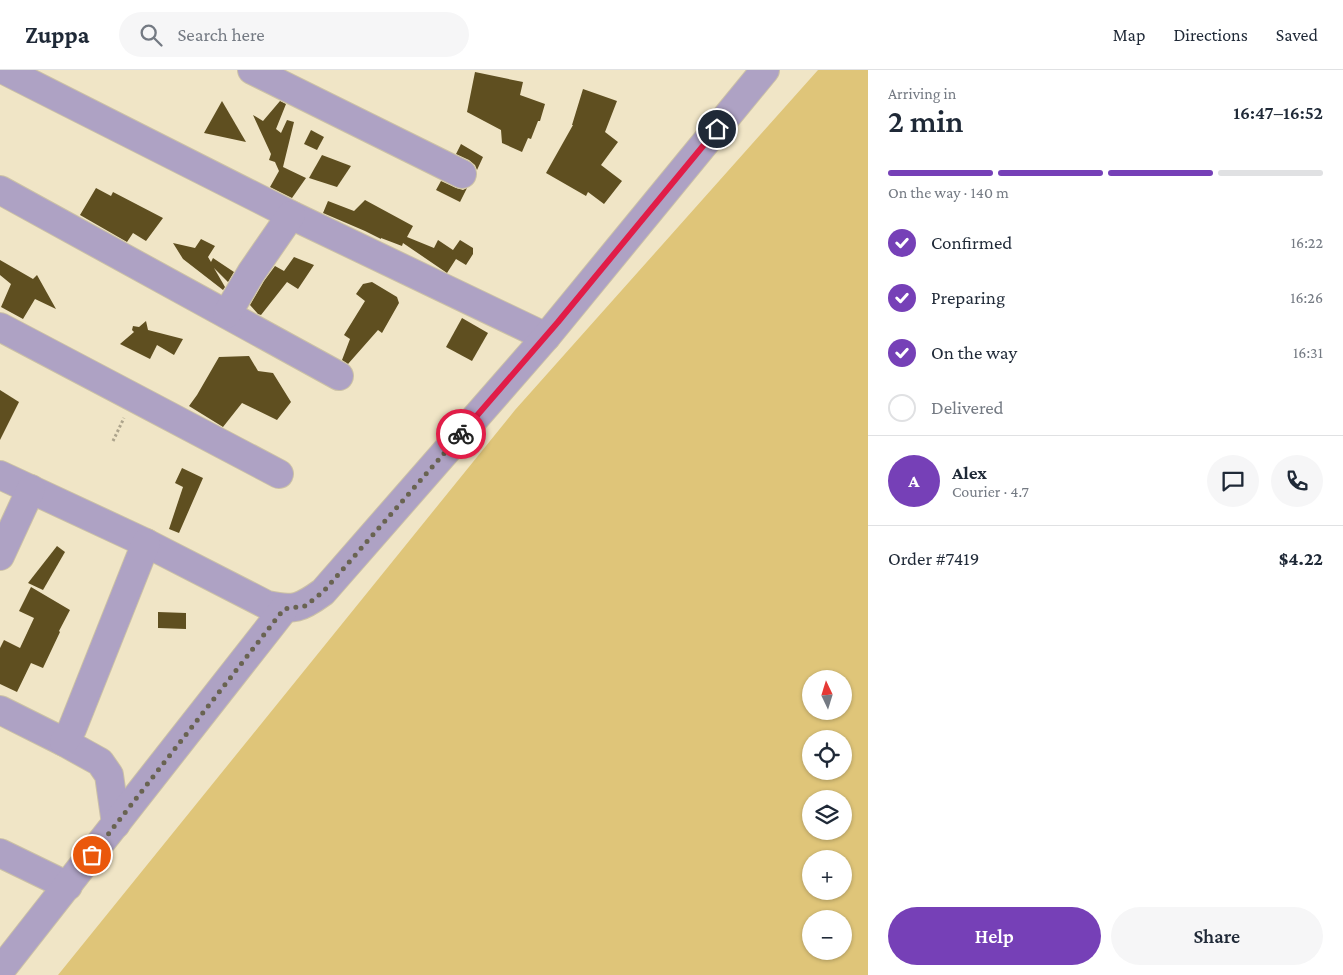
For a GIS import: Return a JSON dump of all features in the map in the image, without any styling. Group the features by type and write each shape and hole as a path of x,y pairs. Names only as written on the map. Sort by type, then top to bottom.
{"street":[{"path":"252,70 462,174"},
{"path":"0,475 146,543 267,605 284,609 305,606 323,592 546,337 765,70"},
{"path":"2,71 291,215 546,337"},
{"path":"0,190 339,376"},
{"path":"227,314 251,273 291,215"},
{"path":"0,327 279,474"},
{"path":"0,556 30,489"},
{"path":"64,742 72,729 146,543"},
{"path":"0,971 284,609"},
{"path":"0,710 100,762 108,775 116,824"},
{"path":"0,853 68,886"}],"shaded area":[{"path":"818,70 868,70 868,975 58,975 515,410"}],"building":[{"path":"475,72 523,82 520,95 545,104 540,121 538,121 531,139 528,138 522,152 502,143 501,130 467,112"},
{"path":"583,89 617,101 605,132 618,142 601,165 622,181 604,204 588,192 586,196 546,173 573,125"},
{"path":"222,101 246,142 204,133"},
{"path":"280,101 286,104 276,129 281,133 287,120 294,122 283,167 306,178 292,198 270,187 279,171 275,162 269,160 271,154 253,115 263,121"},
{"path":"311,130 324,137 317,150 304,144"},
{"path":"461,144 483,157 477,170 475,165 469,160 456,154"},
{"path":"322,155 351,166 337,187 309,178"},
{"path":"441,181 463,190 467,188 460,202 436,190"},
{"path":"96,188 111,196 113,192 163,218 146,241 133,233 127,242 80,215"},
{"path":"365,200 413,226 407,237 434,248 438,240 453,250 460,240 473,248 473,254 466,265 456,259 447,273 403,243 402,246 381,239 323,213 328,201 354,211"},
{"path":"201,239 215,246 208,257 211,262 213,258 234,272 228,282 214,268 225,287 223,290 183,259 173,243 195,248"},
{"path":"294,257 314,265 298,289 287,282 261,315 258,314 250,305 264,281 275,266 284,271"},
{"path":"0,260 33,279 37,275 56,309 35,299 23,319 1,307 11,284 0,275"},
{"path":"372,282 397,297 399,303 382,333 378,330 348,364 342,360 350,339 344,335 365,301 356,294 363,284"},
{"path":"462,318 488,333 472,361 446,347"},
{"path":"146,321 148,330 183,339 174,355 157,345 150,359 120,344 134,332 132,330 133,326 139,327"},
{"path":"249,356 258,371 273,373 291,402 277,420 242,403 223,427 189,406 219,357"},
{"path":"0,390 19,402 0,440"},
{"path":"182,468 203,478 179,533 169,529 183,487 175,483"},
{"path":"57,546 65,552 43,590 28,583"},
{"path":"31,587 70,610 43,668 31,663 17,692 0,684 0,648 4,640 20,648 34,618 19,611"},
{"path":"158,612 186,613 186,629 158,628"}],"way so far":[{"path":"92,855 284,609 305,606 323,592 461,434"}],"route":[{"path":"461,434 558,322 717,129"}]}
